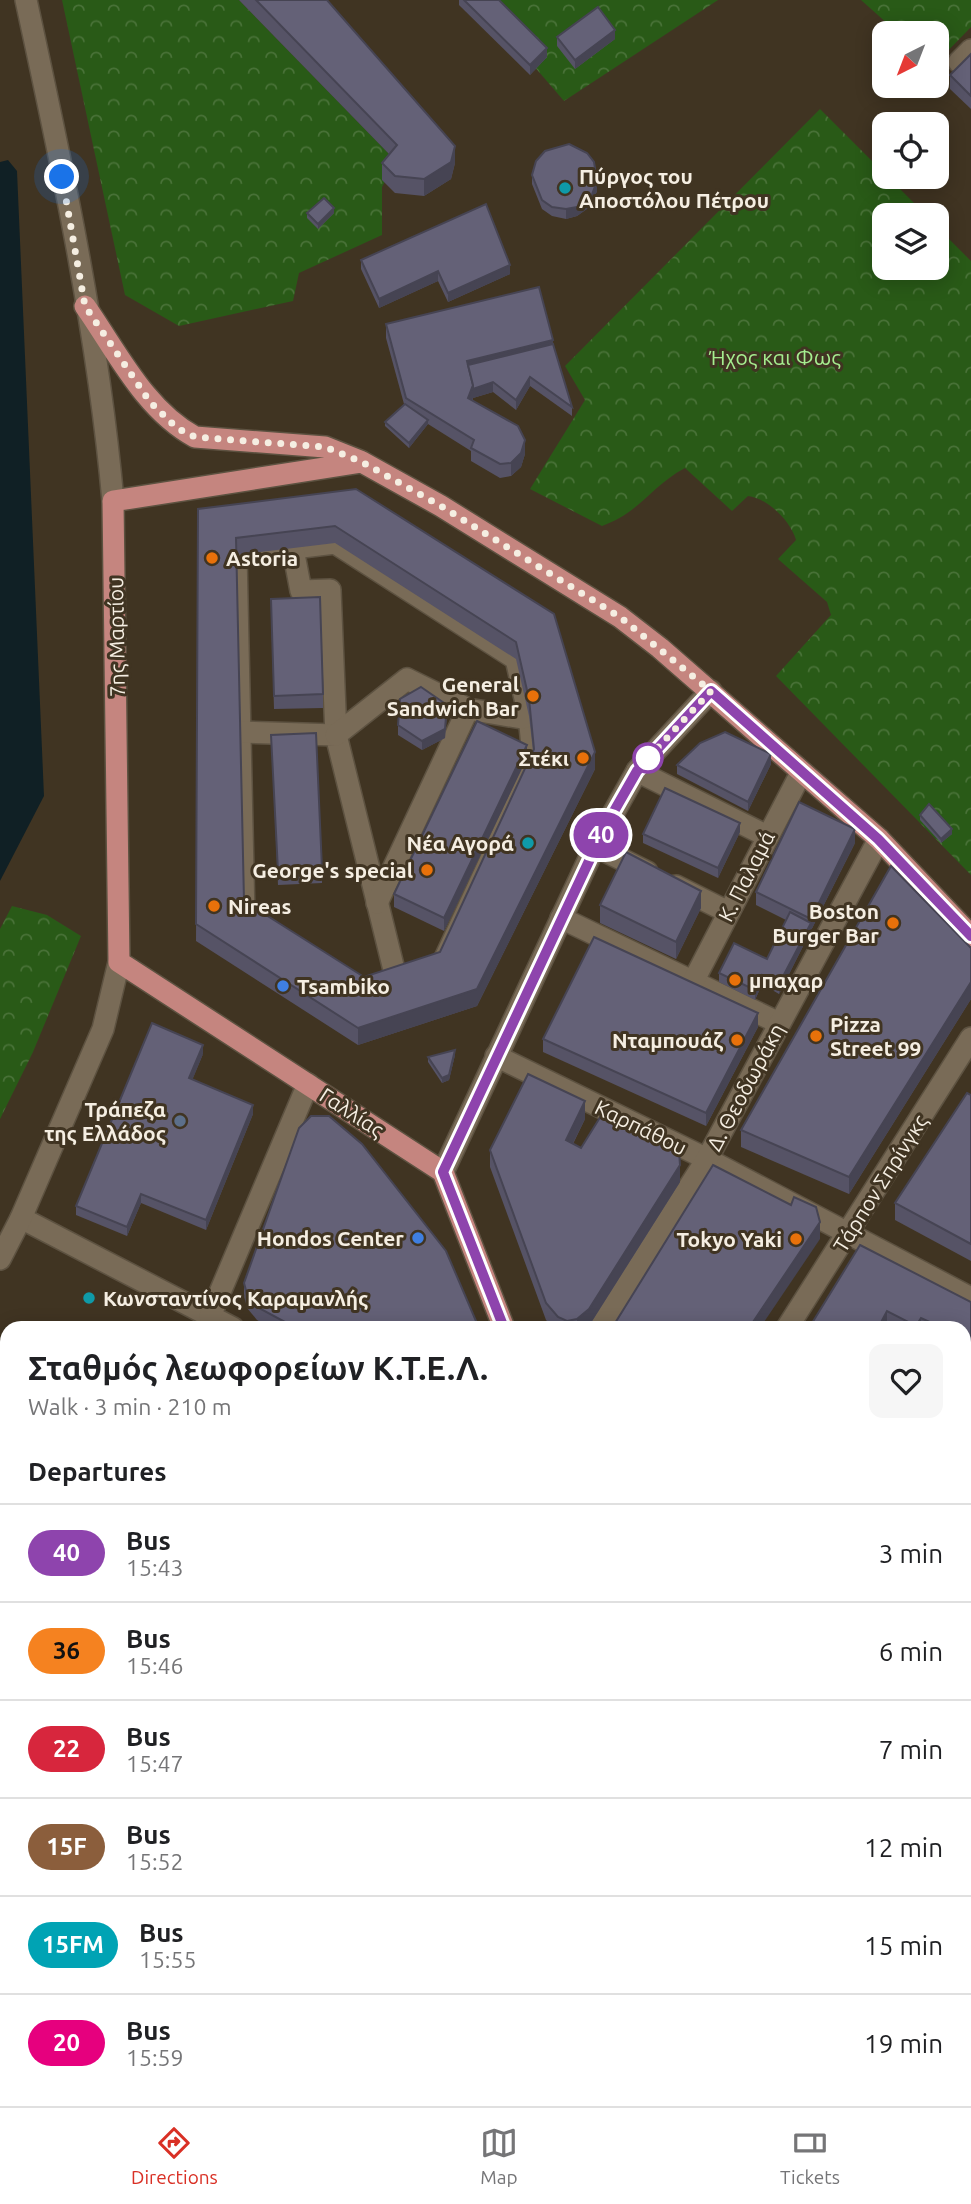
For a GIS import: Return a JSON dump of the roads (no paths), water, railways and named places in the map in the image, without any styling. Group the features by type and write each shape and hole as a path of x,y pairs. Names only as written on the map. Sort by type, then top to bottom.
{"main road":[{"path":"85,306 150,402 177,428 195,437 325,447 362,462 441,506 620,617 711,691 878,839 971,936"},
{"path":"113,501 362,462"},
{"name":"7ης Μαρτίου","path":"113,501 119,962"},
{"name":"Γαλλίας","path":"119,962 443,1172"},
{"path":"443,1172 501,1321"}],"street":[{"name":"7ης Μαρτίου","path":"26,0 53,125 85,306 113,501"},
{"path":"335,543 516,659 526,717 534,766 440,969 396,978 364,994 244,918 245,732 236,555 294,555 335,543"},
{"path":"294,555 301,592 330,590 336,735 396,978"},
{"path":"245,732 336,735 407,679 468,709 526,717"},
{"path":"443,1172 595,846 637,771 711,691"},
{"path":"377,903 468,709"},
{"path":"637,771 767,836"},
{"name":"Κ. Παλαμά","path":"694,980 801,773"},
{"name":"Δ. Θεοδωράκη","path":"603,1321 706,1159 878,839"},
{"path":"595,846 728,912"},
{"path":"561,918 779,1023"},
{"name":"7ης Μαρτίου","path":"0,1259 21,1218 103,1029 119,962"},
{"name":"Τάρπον Σπρίνγκς","path":"792,1321 971,1038"},
{"name":"Καρπάθου","path":"496,1056 706,1159 971,1298"},
{"path":"210,1316 308,1084"},
{"path":"21,1218 220,1321"}],"place":[{"name":"Πύργος του Αποστόλου Πέτρου","path":"565,188"},
{"name":"Astoria","path":"212,558"},
{"name":"General Sandwich Bar","path":"533,696"},
{"name":"Στέκι","path":"583,758"},
{"name":"Νέα Αγορά","path":"528,843"},
{"name":"George's special","path":"427,870"},
{"name":"Nireas","path":"214,906"},
{"name":"Boston Burger Bar","path":"893,923"},
{"name":"μπαχαρ","path":"735,980"},
{"name":"Tsambiko","path":"283,986"},
{"name":"Pizza Street 99","path":"816,1036"},
{"name":"Νταμπουάζ","path":"737,1040"},
{"name":"Τράπεζα της Ελλάδος","path":"180,1121"},
{"name":"Hondos Center","path":"418,1238"},
{"name":"Tokyo Yaki","path":"796,1239"},
{"name":"Κωνσταντίνος Καραμανλής","path":"89,1298"}],"park label":[{"name":"Ήχος και Φως","path":"775,357"}]}
